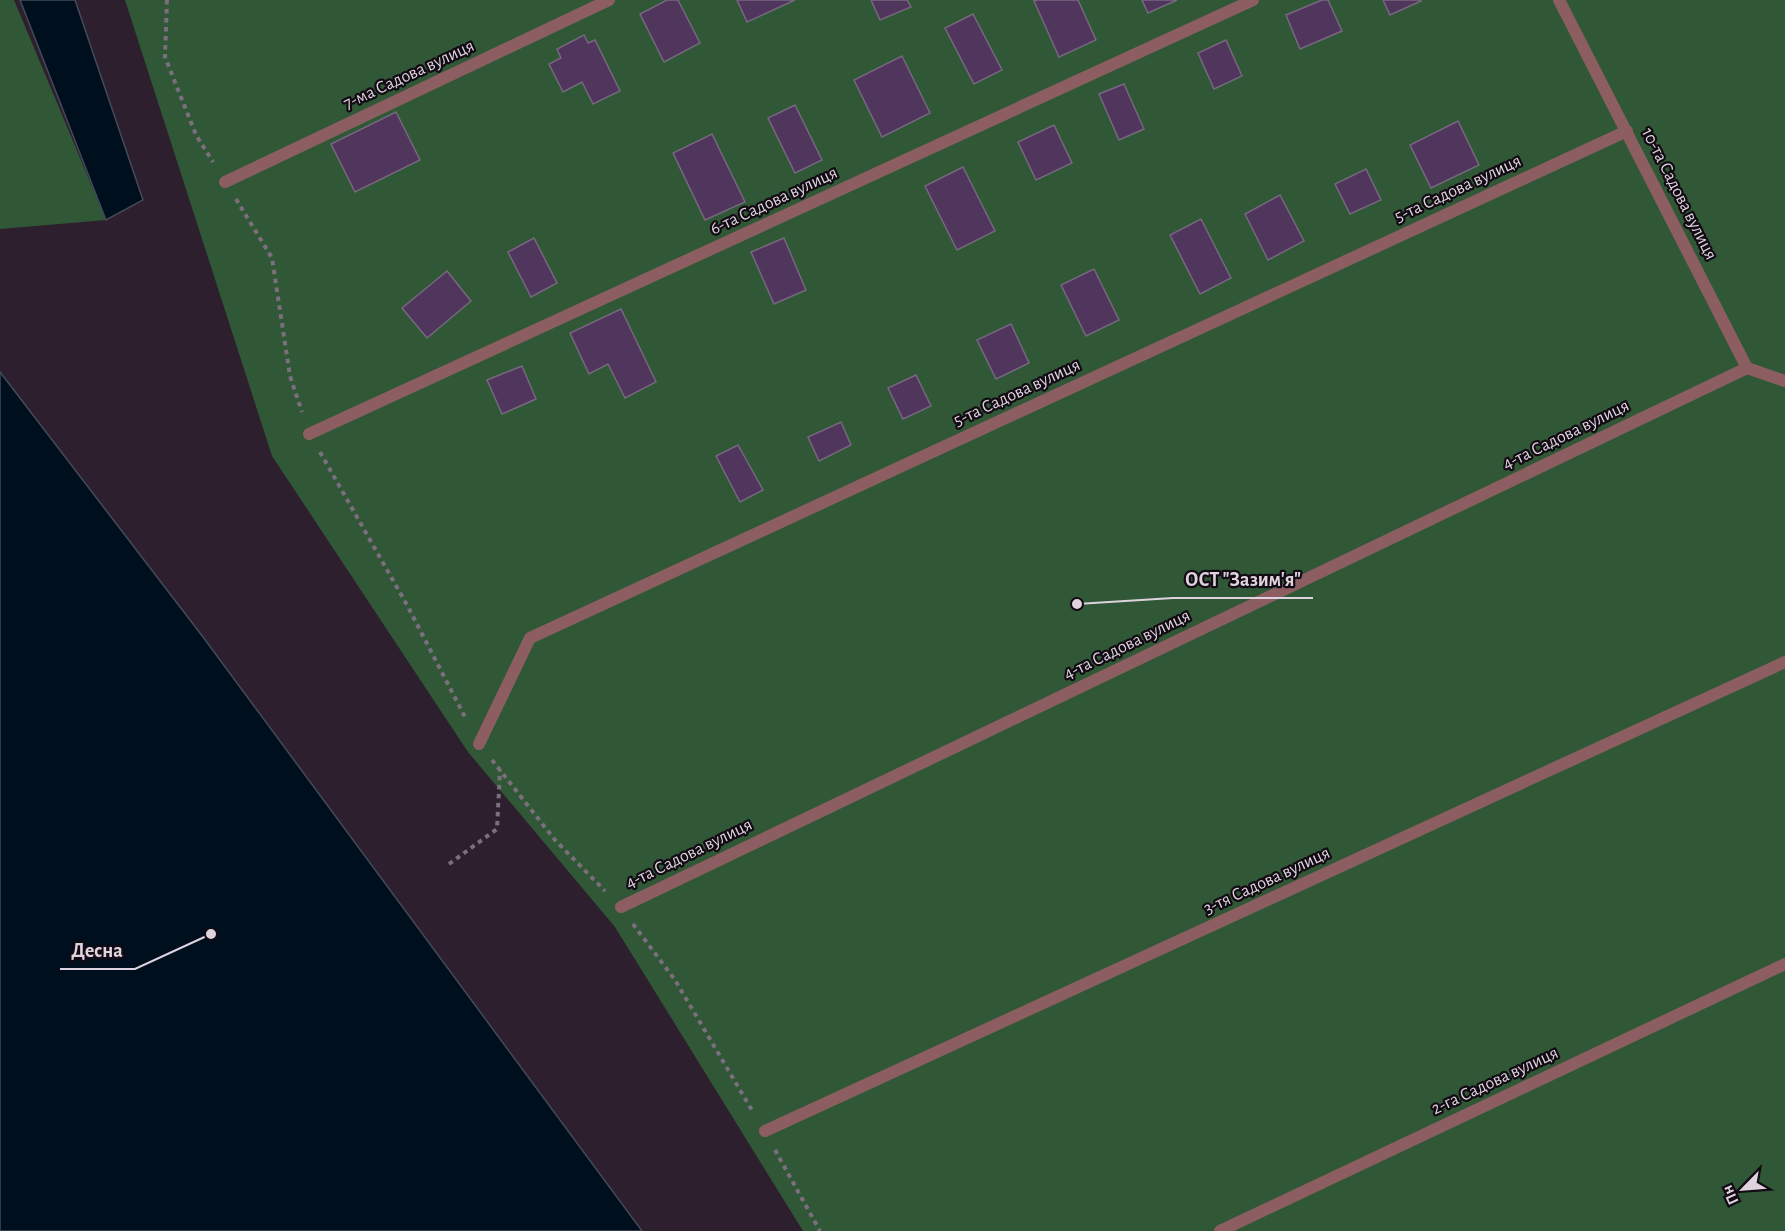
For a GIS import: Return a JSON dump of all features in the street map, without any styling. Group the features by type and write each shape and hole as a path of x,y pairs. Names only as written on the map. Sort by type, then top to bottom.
{"street":[{"name":"7-ма Садова вулиця","path":"225,182 609,0"},
{"name":"6-та Садова вулиця","path":"309,434 1253,0"},
{"name":"10-та Садова вулиця","path":"1559,0 1747,368"},
{"name":"5-та Садова вулиця","path":"479,744 530,638 1626,131"},
{"path":"1747,368 1785,381"},
{"name":"4-та Садова вулиця","path":"621,907 1747,368"},
{"name":"3-тя Садова вулиця","path":"765,1131 1785,662"},
{"name":"2-га Садова вулиця","path":"1220,1231 1785,964"}],"path":[{"path":"167,0 165,57 196,135 272,258 290,376 309,434 407,605 479,744 555,840 621,907 675,980 765,1131 820,1231"},
{"path":"449,864 497,829 500,769"}],"green space":[{"path":"0,0 14,0 106,220 0,229"},
{"path":"125,0 1785,0 1785,1231 803,1231 615,927 468,752 272,456"}],"water":[{"path":"20,0 75,0 143,200 106,220"},
{"path":"0,372 203,637 642,1231 0,1231"}],"building":[{"path":"667,0 678,0 700,43 664,62 640,14"},
{"path":"737,0 795,0 747,22"},
{"path":"871,0 907,0 911,7 880,20"},
{"path":"1078,0 1096,40 1059,57 1034,1"},
{"path":"1142,0 1177,0 1148,13"},
{"path":"1322,0 1328,0 1342,31 1300,49 1286,15"},
{"path":"1383,0 1420,0 1421,1 1390,15"},
{"path":"973,14 1002,70 974,84 945,28"},
{"path":"584,35 588,43 595,40 620,91 593,104 582,82 563,92 549,64 561,58 557,49"},
{"path":"1226,40 1242,76 1214,89 1198,53"},
{"path":"902,56 930,113 882,137 854,80"},
{"path":"1124,84 1144,129 1119,140 1099,94"},
{"path":"795,105 822,160 795,173 768,118"},
{"path":"396,112 420,160 355,192 331,144"},
{"path":"1458,121 1479,165 1431,188 1410,145"},
{"path":"1054,125 1072,163 1036,180 1018,142"},
{"path":"712,134 745,202 705,220 673,153"},
{"path":"963,167 995,231 957,250 925,186"},
{"path":"1366,169 1381,200 1350,214 1335,184"},
{"path":"1280,195 1304,241 1268,260 1245,214"},
{"path":"1201,219 1231,278 1200,294 1170,235"},
{"path":"534,238 557,283 531,297 508,252"},
{"path":"784,238 806,290 774,304 751,252"},
{"path":"1094,269 1119,320 1086,336 1061,285"},
{"path":"447,271 471,301 427,338 402,308"},
{"path":"621,309 656,382 625,398 608,364 589,374 570,333"},
{"path":"1011,324 1029,363 996,379 977,340"},
{"path":"522,366 536,399 502,414 487,380"},
{"path":"916,375 931,406 903,419 888,388"},
{"path":"841,422 851,445 819,461 808,437"},
{"path":"738,445 763,490 740,502 716,456"}],"place":[{"name":"ОСТ \"Зазим'я\"","path":"1077,604"},
{"name":"Десна","path":"211,934"}]}
